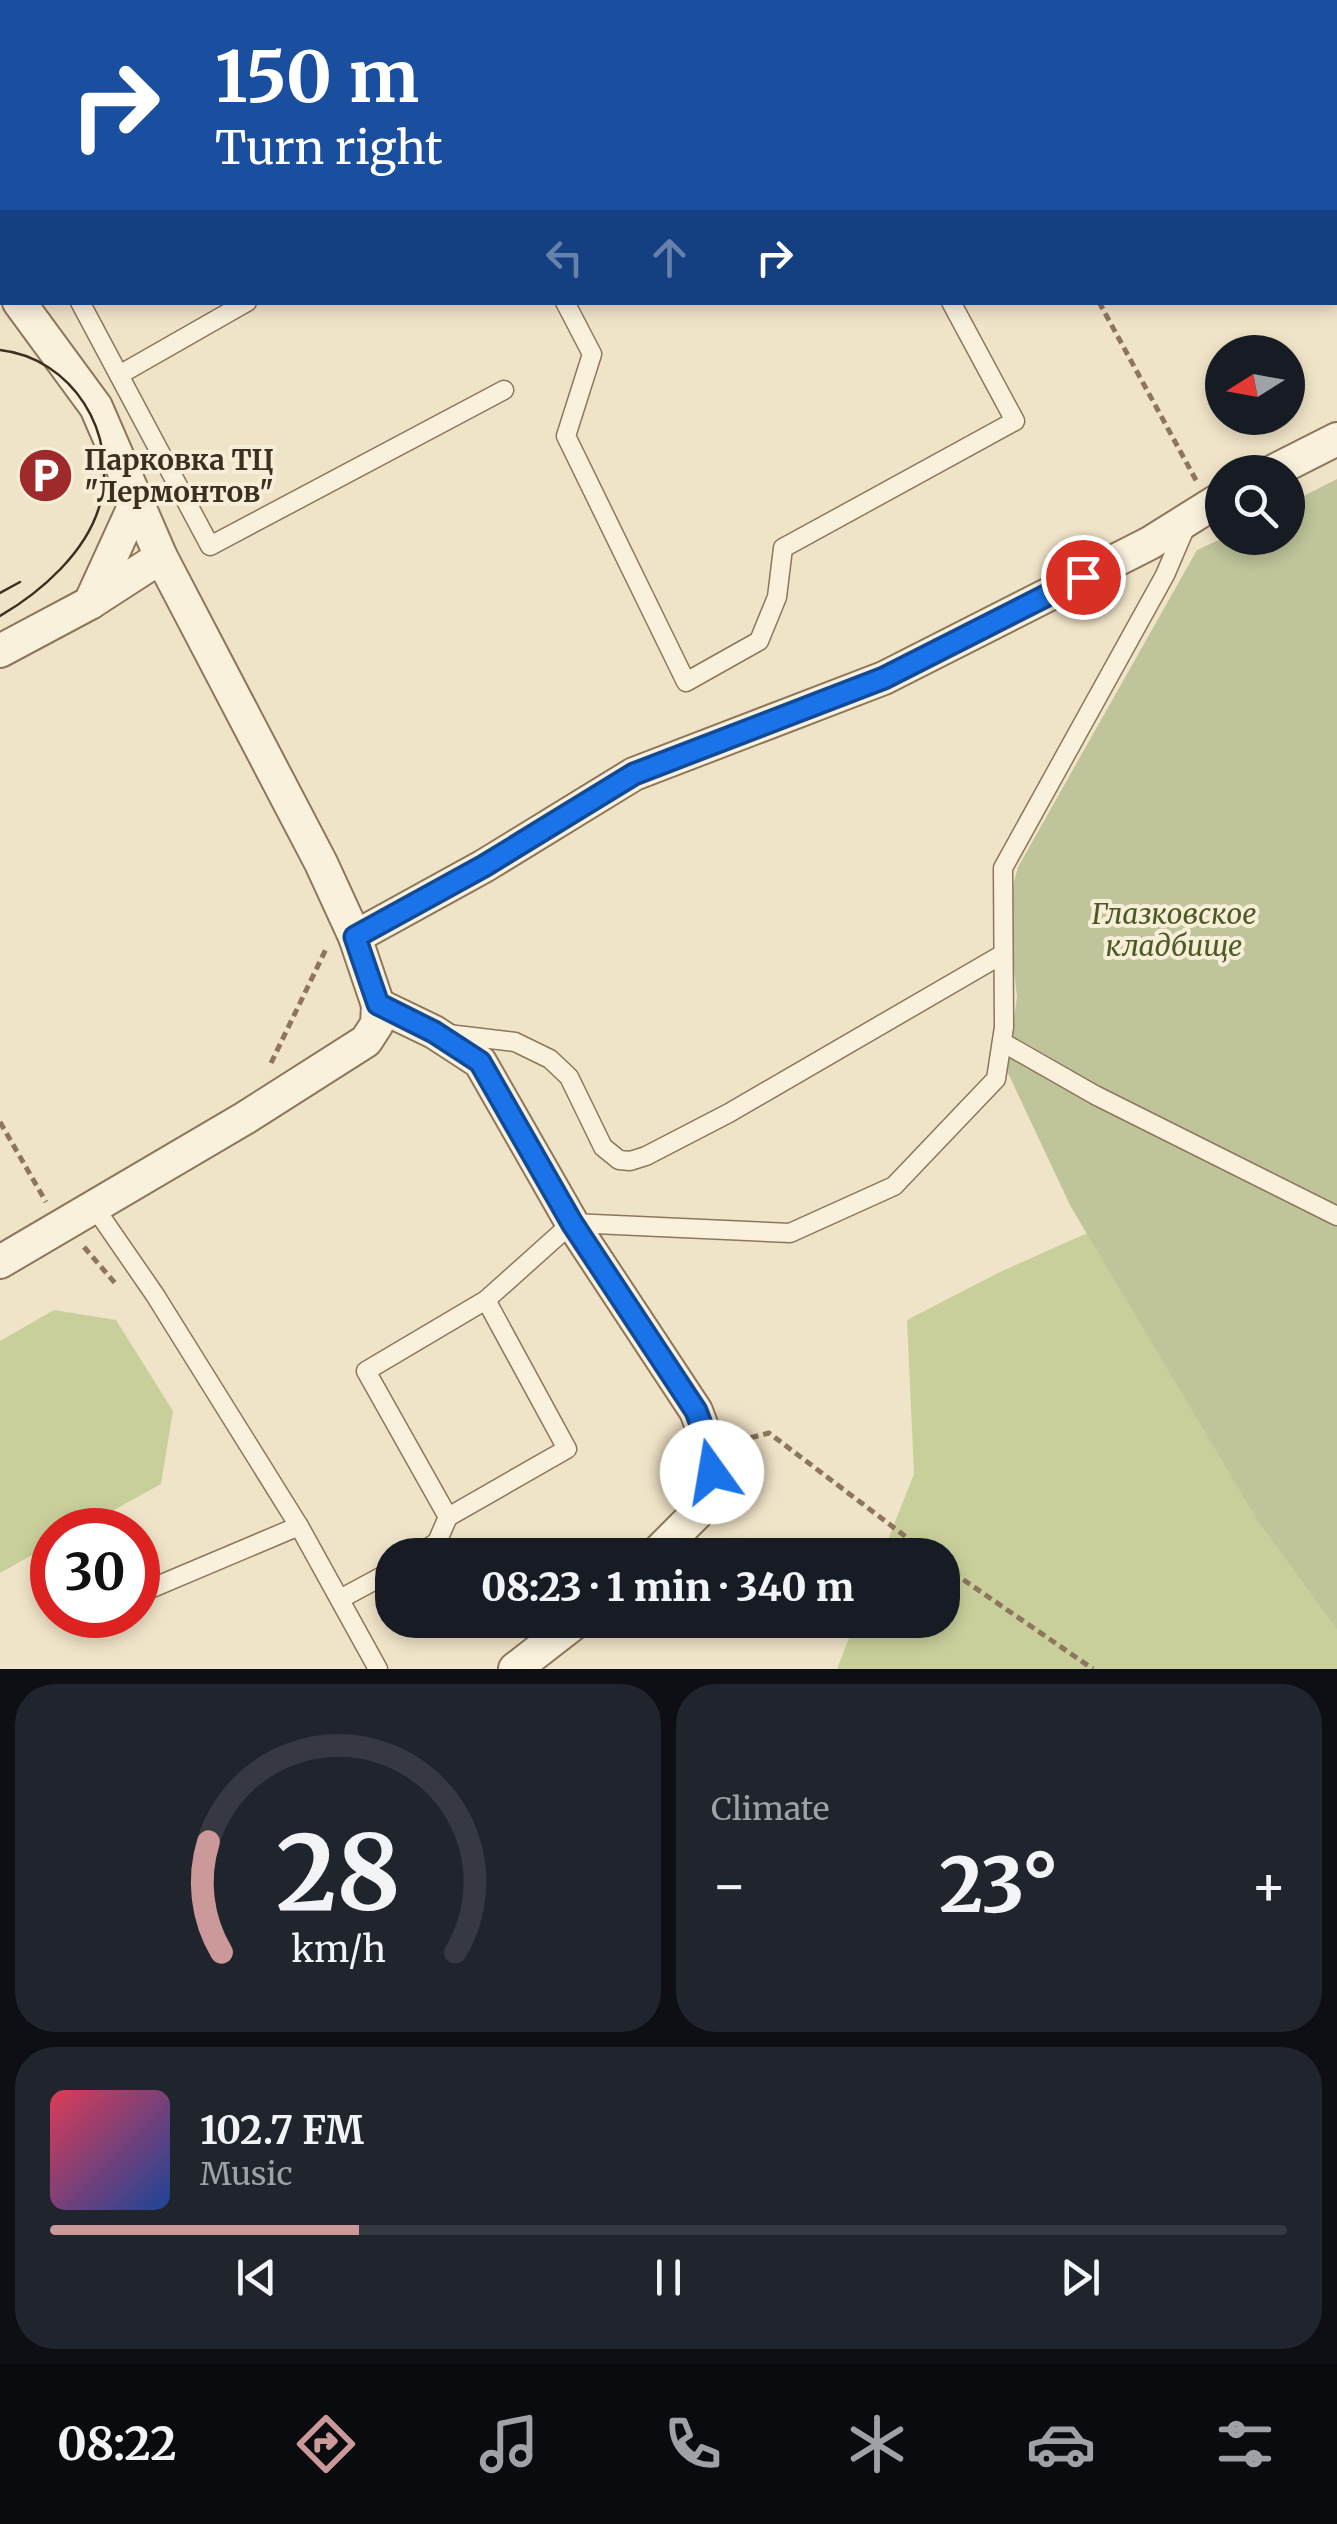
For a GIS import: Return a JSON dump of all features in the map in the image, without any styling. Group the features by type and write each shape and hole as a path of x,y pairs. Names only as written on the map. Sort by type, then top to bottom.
{"street":[{"path":"0,1262 96,1208 366,1041 377,1024 378,1004 342,940 321,863 160,557 138,498 96,408 21,305"},
{"path":"1305,455 1337,439"},
{"path":"90,603 138,498"},
{"path":"342,940 484,866 634,774 884,678 1150,543 1205,510"},
{"path":"0,651 90,603 160,557"},
{"path":"378,1004 434,1032 480,1062 572,1223 696,1411 710,1448 712,1472 696,1514 672,1538"},
{"path":"515,1669 555,1638"}],"lane":[{"path":"82,305 210,546 504,390"},
{"path":"119,375 242,305"},
{"path":"567,305 592,354 566,436 686,682 759,642 776,597 784,548 1015,421 953,305"},
{"path":"448,1517 366,1371 486,1300 572,1223 790,1233 894,1186 996,1079 1002,1042 1003,868 1165,575 1205,513"},
{"path":"434,1032 515,1042 550,1059 569,1077 603,1147 619,1160 630,1160 646,1156 729,1113 1003,954"},
{"path":"1002,1042 1095,1096 1337,1216"},
{"path":"96,1208 299,1526 378,1669"},
{"path":"439,1538 448,1517 568,1449 486,1300"},
{"path":"160,1585 299,1526"},
{"path":"340,1599 375,1580"}],"path":[{"path":"1101,305 1205,502"},
{"path":"270,1066 342,940"},
{"path":"0,1122 40,1193"},
{"path":"710,1448 769,1433 908,1538"},
{"path":"960,1577 1093,1669"}],"green space":[{"name":"Глазковское кладбище","path":"1337,479 1337,1629 1258,1521 1071,1207 1007,1071 1017,997 1007,908 1018,867 1197,550 1205,546 1205,555 1305,555 1305,495"},
{"path":"1337,493 1337,1669 837,1669 849,1638 960,1638 960,1538 889,1538 914,1474 907,1320 1092,1231 1247,555 1305,555 1305,522"},
{"path":"54,1310 116,1320 173,1411 161,1484 118,1508 30,1508 30,1556 0,1573 0,1341"}],"tram line":[{"path":"0,350 49,367 84,403 103,451 104,477 100,504 85,538 46,583 0,616"},
{"path":"0,593 20,582"}],"place":[{"name":"Парковка ТЦ \"Лермонтов\"","path":"45,476"}],"route":[{"path":"712,1472 710,1448 696,1411 572,1223 480,1062 434,1032 378,1004 355,937 484,866 634,774 884,678 1083,577"}]}
